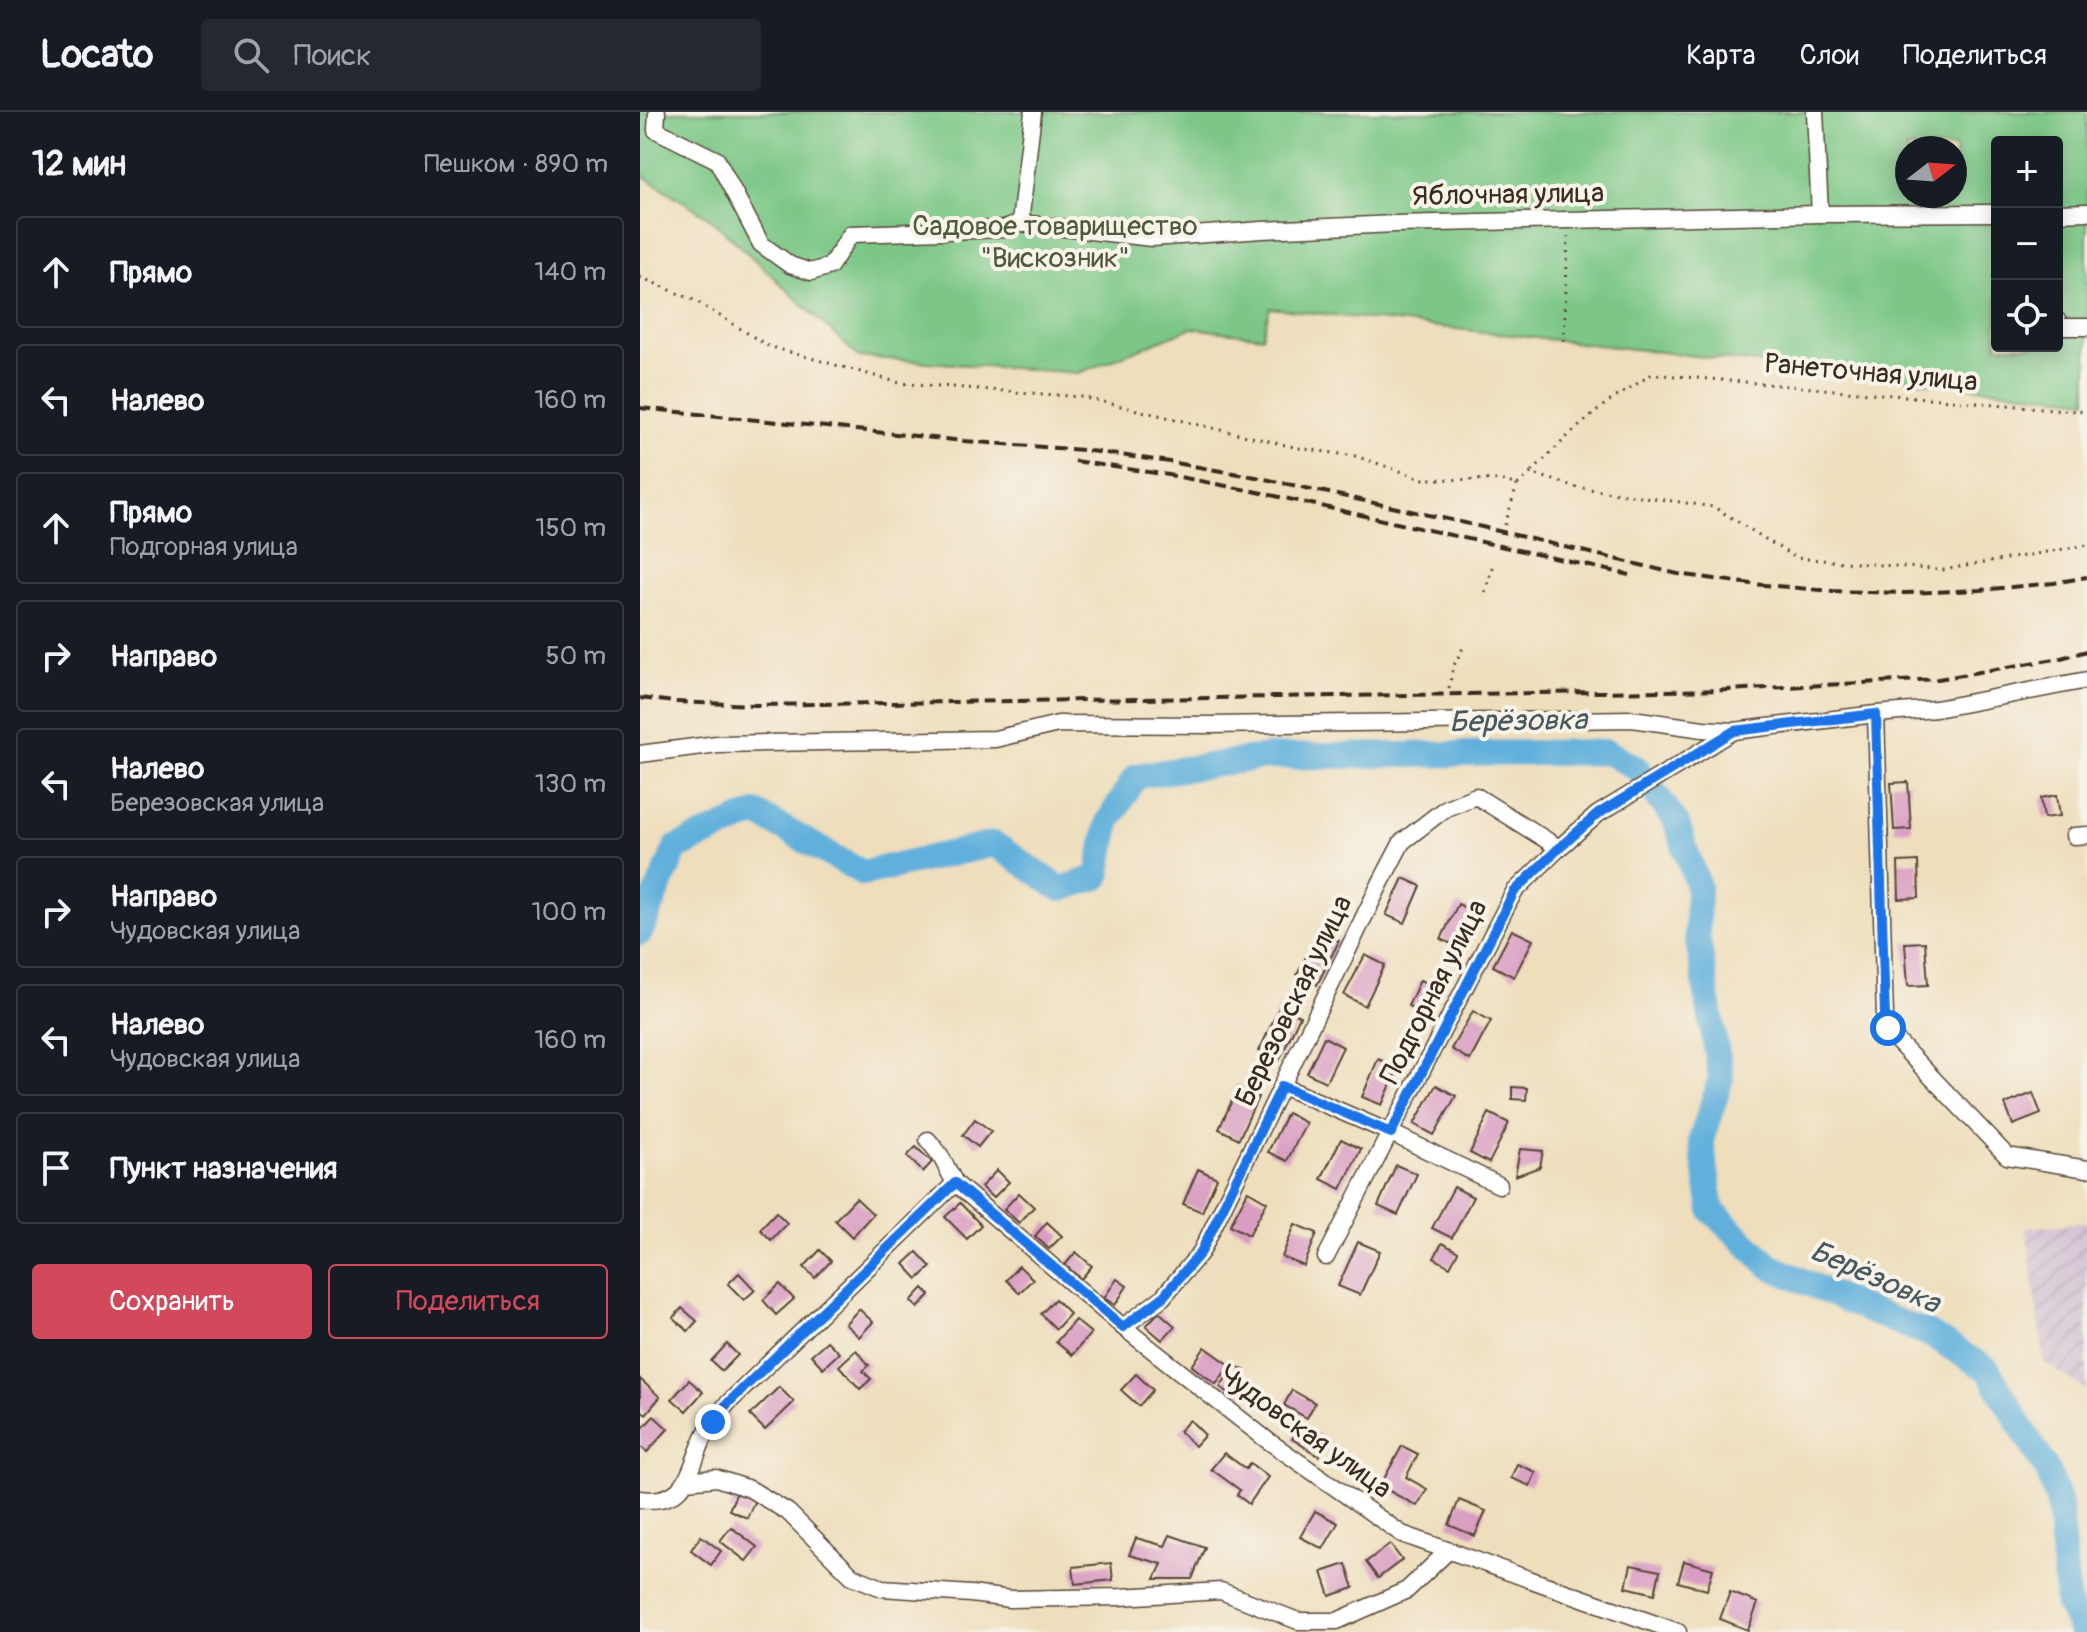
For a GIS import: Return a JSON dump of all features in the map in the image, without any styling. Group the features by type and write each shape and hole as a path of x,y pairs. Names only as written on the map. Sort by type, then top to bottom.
{"street":[{"name":"Яблочная улица","path":"657,112 656,130 717,160 761,244 790,265 811,272 830,266 851,234 1004,229 1020,223 1152,238 1366,225 1991,213"},
{"path":"1020,223 1033,112"},
{"path":"1815,112 1820,214"},
{"path":"2063,213 2087,212"},
{"path":"2063,327 2087,327"},
{"path":"640,754 717,744 995,739 1058,724 1632,719 1734,731 1936,709 2087,680"},
{"path":"1876,714 1888,1028 2007,1156 2087,1169"},
{"name":"Подгорная улица","path":"1326,1257 1514,892 1598,814 1734,731"},
{"name":"Березовская улица","path":"1123,1327 1162,1298 1201,1252 1402,842 1446,808 1476,796 1559,848"},
{"path":"1282,1086 1391,1133 1499,1185"},
{"name":"Чудовская улица","path":"928,1140 955,1183 1123,1327 1267,1440 1402,1534 1678,1632"},
{"path":"640,1499 655,1501 674,1495 686,1481 706,1433 726,1405 955,1183"},
{"path":"686,1481 716,1478 750,1489 788,1512 852,1576 882,1588 1010,1599 1221,1591 1298,1621 1337,1621 1407,1590 1448,1551"}],"path":[{"path":"1564,341 1569,220"},
{"path":"640,277 696,301 768,346 900,383 1082,397 1298,448 1355,456 1424,479 1501,480 1517,485"},
{"name":"Ранеточная улица","path":"1531,473 1604,405 1652,374 2087,412"},
{"path":"1505,525 1517,485 1531,473 1576,487 1714,507 1796,558 1943,570 2087,545"},
{"path":"1485,592 1493,564"},
{"path":"1449,688 1453,667 1464,646"}],"shaded area":[{"path":"2087,1222 2087,1391 2044,1362 2026,1228"}],"green space":[{"name":"Садовое товарищество \"Вискозник\"","path":"640,112 2087,112 2087,400 1270,308 1262,337 1191,328 1079,373 859,357 711,219 640,174"}],"building":[{"path":"1908,782 1911,829 1894,830 1891,783"},
{"path":"2057,795 2060,816 2044,818 2041,798"},
{"path":"1918,861 1919,898 1899,899 1898,862"},
{"path":"1403,878 1421,886 1405,923 1386,915"},
{"path":"1458,904 1477,914 1460,948 1441,939"},
{"path":"1512,930 1533,940 1514,977 1493,966"},
{"path":"1319,931 1339,941 1317,985 1297,975"},
{"path":"1925,942 1928,985 1908,986 1905,943"},
{"path":"1365,955 1385,965 1365,1006 1344,995"},
{"path":"1420,980 1440,989 1428,1015 1408,1006"},
{"path":"1280,1006 1300,1016 1279,1061 1259,1051"},
{"path":"1473,1011 1491,1021 1470,1060 1451,1049"},
{"path":"1324,1037 1343,1047 1326,1082 1307,1073"},
{"path":"1378,1059 1398,1068 1382,1105 1362,1097"},
{"path":"1436,1085 1456,1096 1434,1135 1414,1124"},
{"path":"1238,1087 1258,1097 1239,1139 1219,1129"},
{"path":"1512,1087 1527,1088 1526,1100 1512,1099"},
{"path":"2033,1093 2041,1114 2013,1125 2005,1104"},
{"path":"1287,1113 1306,1123 1287,1161 1268,1152"},
{"path":"1489,1113 1509,1123 1489,1163 1470,1153"},
{"path":"975,1119 991,1131 978,1147 963,1135"},
{"path":"1341,1139 1361,1149 1341,1189 1321,1179"},
{"path":"916,1147 932,1162 923,1172 907,1156"},
{"path":"1520,1149 1543,1151 1540,1167 1515,1176"},
{"path":"1396,1165 1417,1174 1398,1215 1378,1206"},
{"path":"1198,1169 1217,1178 1202,1212 1183,1204"},
{"path":"997,1170 1009,1182 993,1198 981,1187"},
{"path":"1454,1187 1473,1197 1452,1238 1432,1228"},
{"path":"1248,1191 1267,1202 1249,1235 1230,1225"},
{"path":"1019,1193 1034,1207 1019,1223 1004,1209"},
{"path":"856,1198 873,1214 852,1237 835,1220"},
{"path":"960,1203 981,1225 967,1239 945,1217"},
{"path":"776,1212 787,1223 771,1240 760,1229"},
{"path":"1047,1222 1062,1236 1049,1249 1035,1236"},
{"path":"1295,1224 1317,1233 1304,1266 1282,1257"},
{"path":"1358,1242 1380,1251 1360,1295 1338,1286"},
{"path":"1442,1243 1458,1252 1450,1267 1434,1258"},
{"path":"820,1250 831,1261 815,1278 804,1267"},
{"path":"917,1252 931,1267 918,1279 904,1264"},
{"path":"1076,1252 1092,1266 1081,1279 1065,1265"},
{"path":"1019,1266 1033,1279 1019,1293 1006,1280"},
{"path":"739,1273 755,1290 744,1300 728,1284"},
{"path":"1117,1279 1127,1286 1115,1305 1104,1298"},
{"path":"780,1284 794,1299 776,1315 763,1300"},
{"path":"923,1288 930,1295 918,1308 911,1301"},
{"path":"1055,1299 1070,1314 1056,1329 1041,1314"},
{"path":"682,1308 697,1321 688,1331 673,1318"},
{"path":"859,1309 873,1322 859,1337 845,1324"},
{"path":"1159,1312 1175,1326 1162,1340 1146,1326"},
{"path":"1075,1320 1091,1333 1072,1355 1056,1342"},
{"path":"827,1341 839,1353 823,1368 811,1355"},
{"path":"727,1344 738,1355 722,1371 711,1361"},
{"path":"1205,1347 1230,1365 1216,1384 1192,1366"},
{"path":"856,1350 869,1365 863,1371 871,1379 860,1389 839,1366"},
{"path":"1235,1365 1244,1370 1237,1381 1249,1388 1242,1401 1220,1387"},
{"path":"1136,1374 1153,1390 1139,1406 1121,1390"},
{"path":"640,1379 660,1397 646,1414 640,1409"},
{"path":"689,1380 703,1392 686,1411 672,1399"},
{"path":"779,1387 794,1402 765,1430 750,1415"},
{"path":"1292,1390 1315,1403 1307,1418 1284,1405"},
{"path":"654,1416 668,1429 647,1452 640,1446 640,1431"},
{"path":"1190,1420 1205,1435 1195,1446 1179,1431"},
{"path":"1302,1424 1328,1440 1319,1456 1292,1439"},
{"path":"1402,1446 1418,1454 1406,1477 1427,1489 1417,1506 1380,1486"},
{"path":"1224,1453 1246,1469 1250,1463 1268,1477 1249,1504 1237,1495 1240,1490 1211,1469"},
{"path":"1517,1464 1536,1472 1530,1486 1511,1478"},
{"path":"738,1490 756,1498 747,1518 729,1510"},
{"path":"1459,1500 1486,1511 1475,1536 1449,1525"},
{"path":"1315,1511 1338,1523 1323,1549 1300,1537"},
{"path":"731,1527 757,1547 746,1561 720,1541"},
{"path":"1170,1535 1205,1547 1192,1579 1155,1579 1162,1564 1129,1555 1136,1538 1165,1546"},
{"path":"701,1536 721,1551 711,1565 691,1550"},
{"path":"1390,1544 1402,1560 1378,1578 1366,1562"},
{"path":"1684,1561 1713,1569 1707,1590 1678,1582"},
{"path":"1111,1563 1113,1580 1075,1584 1073,1567"},
{"path":"1346,1564 1354,1588 1330,1596 1322,1572"},
{"path":"1631,1565 1660,1571 1655,1594 1626,1587"},
{"path":"1730,1592 1758,1603 1748,1630 1720,1619"}],"waterway":[{"name":"Берёзовка","path":"640,933 676,848 756,813 863,873 994,844 1061,889 1098,877 1108,822 1136,776 1267,757 1607,752 1637,768 1676,822 1698,886 1697,935 1721,1078 1701,1140 1712,1211 1770,1266 1869,1311 1929,1334 1987,1369 2049,1473 2059,1505 2068,1605 2082,1632"}],"railway":[{"path":"640,408 1083,450 1170,462 1256,477 1465,523 1678,574 1752,584 1905,593 1980,590 2087,577"},
{"path":"1074,461 1253,491 1630,575"},
{"path":"640,698 757,705 1728,690 1938,679 2087,651"}],"route":[{"path":"713,1422 726,1405 955,1183 1123,1327 1162,1298 1201,1252 1282,1086 1391,1133 1514,892 1598,814 1734,731 1876,714 1885,1017 1888,1028"}]}
